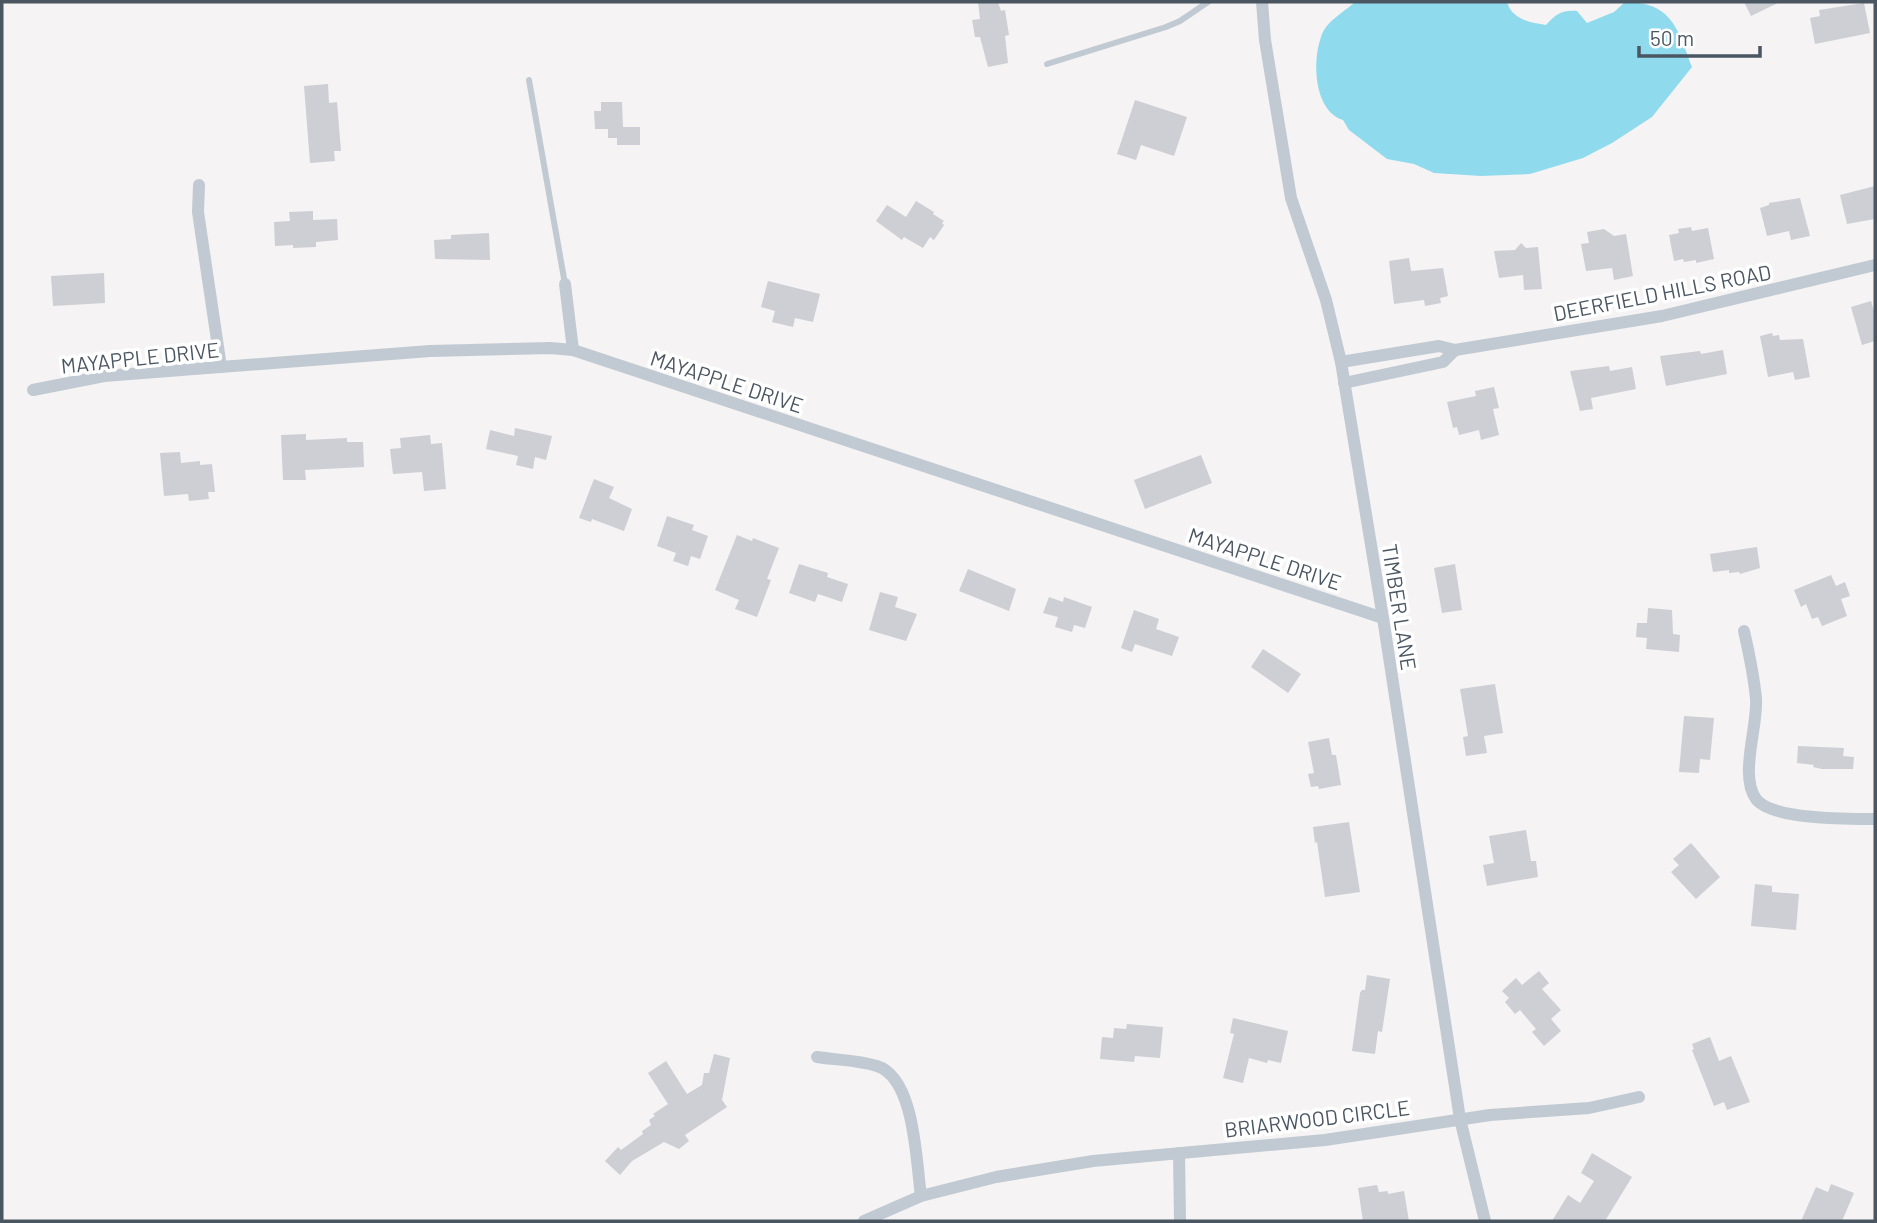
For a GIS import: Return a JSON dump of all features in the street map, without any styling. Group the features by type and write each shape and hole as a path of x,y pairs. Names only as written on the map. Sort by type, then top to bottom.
{"street":[{"name":"TIMBER LANE","path":"1262,2 1265,40 1291,198 1326,300 1344,383 1460,1119 1485,1221"},
{"path":"199,185 198,212 221,367"},
{"name":"DEERFIELD HILLS ROAD","path":"1340,362 1439,346 1455,350 1662,316 1875,265"},
{"path":"565,284 573,350"},
{"name":"MAYAPPLE DRIVE","path":"33,390 104,376 430,351 550,348 573,350 1383,618"},
{"name":"DEERFIELD HILLS ROAD","path":"1344,383 1443,362 1455,350"},
{"path":"1744,631 1756,702 1749,774 1756,799 1770,809 1790,813 1875,819"},
{"path":"817,1057 878,1066 895,1078 907,1102 921,1196"},
{"name":"BRIARWOOD CIRCLE","path":"864,1221 921,1196 996,1177 1093,1161 1325,1140 1490,1115 1589,1108 1639,1097"},
{"path":"1179,1153 1180,1221"}],"lane":[{"path":"1048,64 1166,27 1208,2"},
{"path":"529,80 565,284"}],"water":[{"path":"1355,2 1507,2 1517,16 1546,25 1556,15 1567,11 1577,11 1587,23 1614,12 1625,2 1641,3 1653,7 1671,20 1692,67 1652,117 1583,158 1530,174 1481,176 1434,173 1414,164 1387,159 1349,130 1343,120 1333,115 1326,107 1316,72 1318,47 1323,31"}],"building":[{"path":"978,2 998,2 1001,11 1005,10 1009,35 1005,36 1008,63 988,67 980,37 975,37 972,20 980,19"},
{"path":"1744,2 1780,2 1751,16"},
{"path":"1864,3 1870,33 1815,44 1810,18 1820,16 1819,10"},
{"path":"328,84 329,103 337,102 341,151 334,151 335,161 310,163 304,86"},
{"path":"1135,100 1187,117 1174,156 1141,145 1136,160 1117,154"},
{"path":"601,102 622,102 623,127 640,127 640,145 617,145 617,138 608,138 608,129 595,129 594,111 601,111"},
{"path":"1875,186 1875,219 1847,224 1840,195"},
{"path":"1800,198 1810,236 1791,240 1789,231 1767,236 1760,208 1769,203"},
{"path":"916,201 944,221 934,240 930,237 923,248 904,237 902,240 876,221 887,205 906,217"},
{"path":"313,211 313,220 337,219 338,240 316,242 316,247 275,246 274,222 290,221 289,212"},
{"path":"1691,227 1692,231 1708,228 1714,259 1696,263 1696,260 1674,261 1669,235 1679,233 1678,229"},
{"path":"1604,229 1614,236 1626,234 1633,276 1614,280 1612,268 1586,271 1581,244 1589,243 1587,232"},
{"path":"489,233 490,260 435,259 434,240 451,239 451,235"},
{"path":"1521,243 1526,248 1538,247 1542,289 1524,290 1523,275 1499,278 1494,251 1515,250"},
{"path":"1409,258 1411,271 1443,268 1448,296 1440,298 1441,303 1425,306 1424,300 1394,304 1389,261"},
{"path":"104,273 105,303 53,306 51,276"},
{"path":"768,281 820,294 813,322 795,318 793,327 772,322 775,311 761,307"},
{"path":"1871,301 1875,315 1875,341 1862,345 1851,307"},
{"path":"1772,333 1773,336 1779,335 1780,340 1803,339 1810,377 1795,380 1793,372 1768,377 1760,336"},
{"path":"1723,350 1727,374 1666,386 1660,356"},
{"path":"1609,366 1610,371 1632,367 1636,389 1591,398 1593,409 1580,411 1570,371"},
{"path":"1494,387 1499,408 1493,409 1499,435 1481,440 1479,430 1459,435 1457,427 1453,428 1447,402 1476,396 1475,391"},
{"path":"515,428 552,436 546,460 535,457 533,469 516,465 518,456 486,449 490,430 514,436"},
{"path":"306,434 306,440 347,438 347,442 363,442 364,467 305,470 306,480 283,480 281,435"},
{"path":"430,435 431,444 442,443 446,489 424,491 422,472 393,474 390,449 401,448 400,438"},
{"path":"180,452 181,463 200,461 200,465 212,464 215,492 208,492 209,499 189,501 188,494 164,496 160,453"},
{"path":"1201,455 1212,483 1145,509 1134,480"},
{"path":"594,479 614,487 609,498 632,509 624,531 592,519 591,522 579,518"},
{"path":"667,516 694,525 692,530 708,536 700,559 691,556 688,566 673,561 676,553 657,546"},
{"path":"737,535 779,548 757,617 735,609 739,600 715,590"},
{"path":"1757,547 1760,568 1740,574 1729,573 1729,570 1713,572 1710,554"},
{"path":"799,564 828,573 827,577 848,584 842,602 818,594 815,602 789,593"},
{"path":"1455,564 1462,610 1442,613 1434,568"},
{"path":"968,569 1016,589 1009,611 959,591"},
{"path":"1831,575 1836,586 1845,582 1850,596 1841,599 1847,616 1822,626 1818,617 1812,619 1806,604 1801,607 1794,590"},
{"path":"880,592 898,597 895,607 917,614 906,641 869,630"},
{"path":"1049,597 1063,602 1064,597 1092,607 1085,628 1074,625 1072,632 1055,627 1058,617 1043,613"},
{"path":"1648,608 1672,610 1673,634 1680,635 1679,652 1646,649 1647,638 1636,637 1637,623 1647,623"},
{"path":"1134,610 1159,619 1156,629 1179,637 1172,656 1135,644 1132,652 1121,648"},
{"path":"1263,649 1301,674 1288,693 1251,667"},
{"path":"1495,684 1503,733 1484,736 1487,753 1466,756 1463,737 1468,736 1460,689"},
{"path":"1684,716 1714,718 1710,760 1700,759 1699,773 1679,772"},
{"path":"1329,738 1332,755 1336,755 1341,785 1319,789 1318,786 1311,787 1308,774 1314,773 1308,742"},
{"path":"1798,746 1844,748 1843,756 1854,757 1853,769 1822,769 1797,763"},
{"path":"1349,822 1360,892 1325,897 1313,827"},
{"path":"1526,830 1531,861 1536,861 1538,877 1487,886 1483,865 1494,863 1489,836"},
{"path":"1691,843 1720,877 1696,899 1671,872 1679,865 1673,859"},
{"path":"1755,884 1772,886 1772,892 1799,894 1796,930 1751,926"},
{"path":"1539,971 1549,983 1542,989 1561,1010 1551,1019 1561,1031 1544,1046 1532,1032 1536,1029 1520,1010 1515,1014 1505,1002 1509,998 1502,991 1516,978 1522,985"},
{"path":"1367,975 1390,979 1382,1032 1378,1031 1375,1054 1352,1051 1360,993 1365,990"},
{"path":"1233,1018 1288,1031 1281,1063 1268,1060 1267,1063 1249,1058 1243,1083 1223,1078 1234,1034 1230,1033"},
{"path":"1127,1024 1163,1027 1160,1058 1135,1056 1134,1062 1100,1059 1102,1037 1113,1038 1114,1028 1126,1029"},
{"path":"1710,1037 1719,1061 1731,1056 1750,1102 1727,1110 1724,1102 1714,1106 1692,1050 1692,1044"},
{"path":"714,1054 730,1058 722,1100 727,1107 685,1135 689,1141 679,1149 664,1142 632,1161 620,1175 605,1161 618,1147 621,1150 643,1134 642,1131 651,1125 649,1120 655,1116 653,1114 668,1104 648,1073 666,1061 687,1094 702,1085 704,1073 709,1073"},
{"path":"1592,1153 1632,1177 1605,1221 1552,1221 1568,1195 1580,1203 1594,1181 1581,1173"},
{"path":"1831,1184 1854,1193 1842,1221 1801,1221 1816,1187 1828,1192"},
{"path":"1377,1185 1379,1192 1388,1191 1388,1194 1404,1191 1409,1221 1363,1221 1358,1188"}]}
